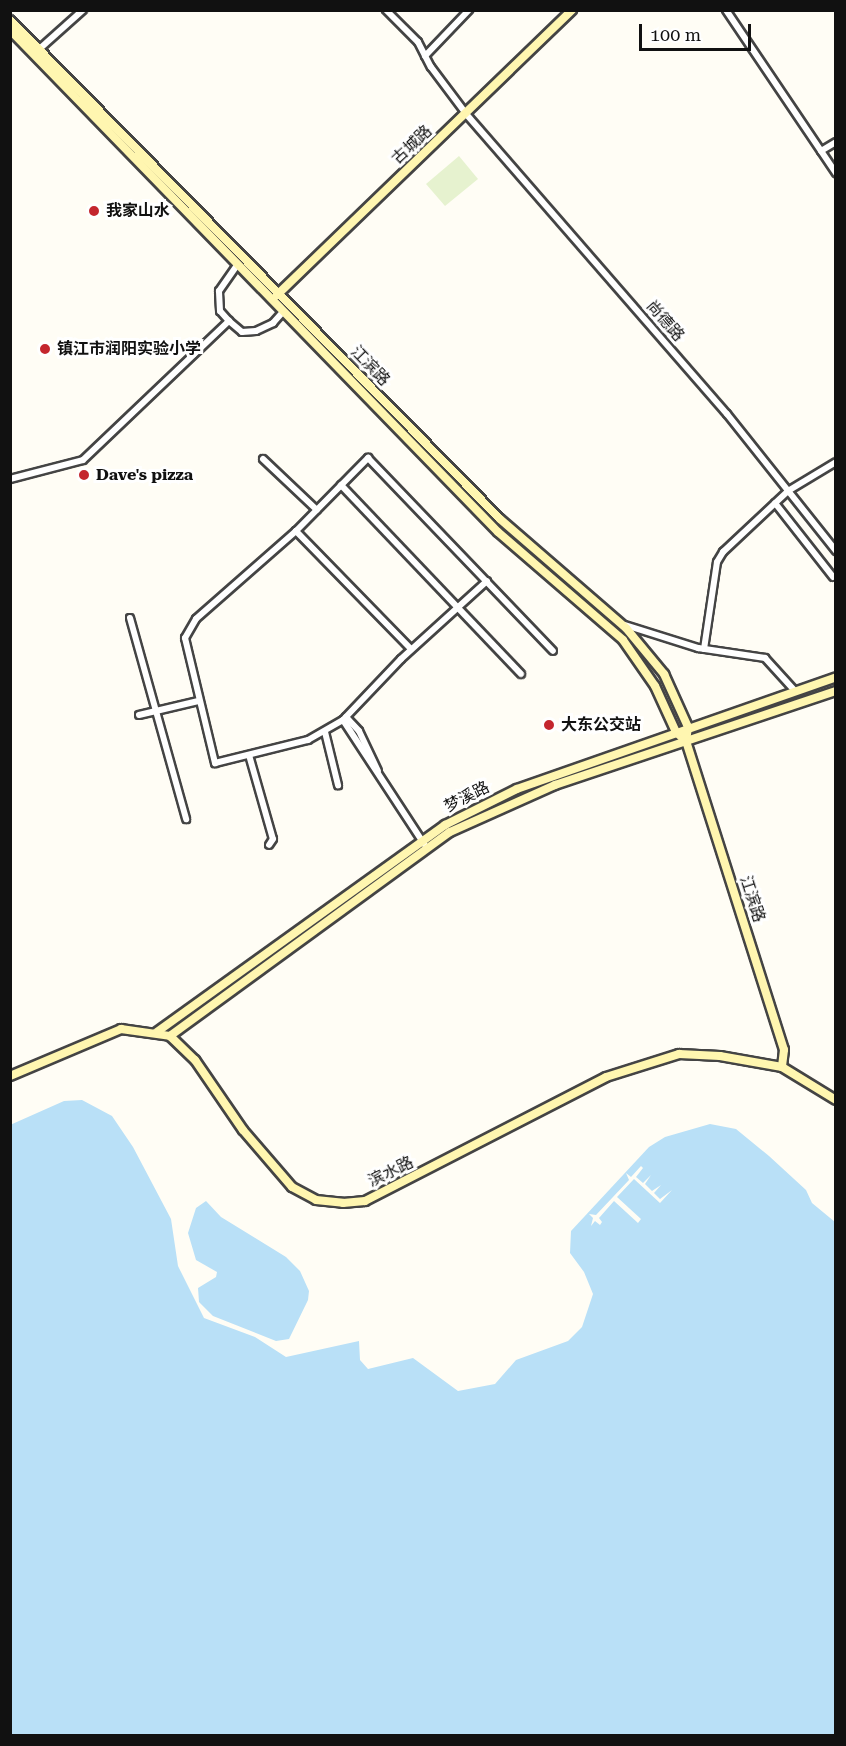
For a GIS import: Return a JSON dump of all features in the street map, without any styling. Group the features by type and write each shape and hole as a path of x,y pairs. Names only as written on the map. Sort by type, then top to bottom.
{"main road":[{"name":"古城路","path":"271,300 467,115 572,10"},
{"name":"江滨路","path":"10,20 36,52 237,265 498,532 623,640 655,686 676,732 686,741"},
{"name":"江滨路","path":"10,30 36,52 279,293 500,519 621,624 664,674 688,727 686,741 784,1050 782,1067"},
{"name":"梦溪路","path":"157,1032 424,844 516,789 836,676"},
{"name":"梦溪路","path":"170,1036 424,844 522,798 836,691"},
{"name":"滨水路","path":"10,1076 121,1029 157,1032 170,1036 195,1060 243,1130 292,1187 316,1200 344,1203 364,1201 577,1092 640,1063 679,1054 738,1058 782,1067 836,1100"}],"street":[{"path":"36,52 83,10"},
{"name":"尚德路","path":"386,10 418,42 425,56 467,115 727,414 836,551"},
{"path":"425,56 469,10"},
{"path":"726,10 836,173"},
{"path":"821,151 836,142"},
{"path":"237,265 219,291 220,311 229,321 242,332 256,331 273,323 283,312"},
{"path":"10,479 83,460 229,321"},
{"path":"487,581 411,649 345,719 325,732 215,764 198,701 185,638 196,620 296,531 368,458 487,581 553,651"},
{"path":"263,459 317,510"},
{"path":"704,649 717,562 788,491 836,462"},
{"path":"341,485 521,674"},
{"path":"775,503 833,577"},
{"path":"296,531 411,649"},
{"path":"130,618 186,819"},
{"path":"621,624 704,649 765,658 794,690"},
{"path":"139,715 198,701"},
{"path":"345,719 359,731 378,772 424,844"},
{"path":"325,732 338,785"},
{"path":"249,755 273,839 269,845"}],"green space":[{"path":"459,156 478,179 445,206 426,184"}],"water":[{"path":"82,1100 112,1116 133,1147 171,1219 178,1266 204,1318 255,1337 286,1357 359,1341 360,1360 368,1369 413,1358 458,1391 495,1384 516,1360 568,1341 582,1327 593,1294 584,1272 570,1253 571,1231 649,1147 665,1137 710,1124 736,1129 769,1156 806,1190 812,1203 835,1222 835,1735 11,1735 10,1125 64,1101"},
{"path":"206,1201 221,1217 286,1257 300,1271 309,1291 308,1300 289,1339 276,1341 213,1316 199,1302 198,1288 216,1277 217,1272 196,1260 188,1233 196,1208"}],"pier":[{"path":"641,1166 643,1168 636,1177 643,1183 651,1175 645,1184 652,1191 661,1185 654,1193 660,1199 672,1190 660,1203 634,1179 617,1197 641,1219 638,1223 614,1201 599,1218 602,1222 600,1225 595,1221 591,1226 593,1218 589,1214 596,1215 629,1180 626,1173 631,1177"}],"place":[{"name":"我家山水","path":"94,211"},
{"name":"镇江市润阳实验小学","path":"45,349"},
{"name":"Dave's pizza","path":"84,475"},
{"name":"大东公交站","path":"549,725"}]}
